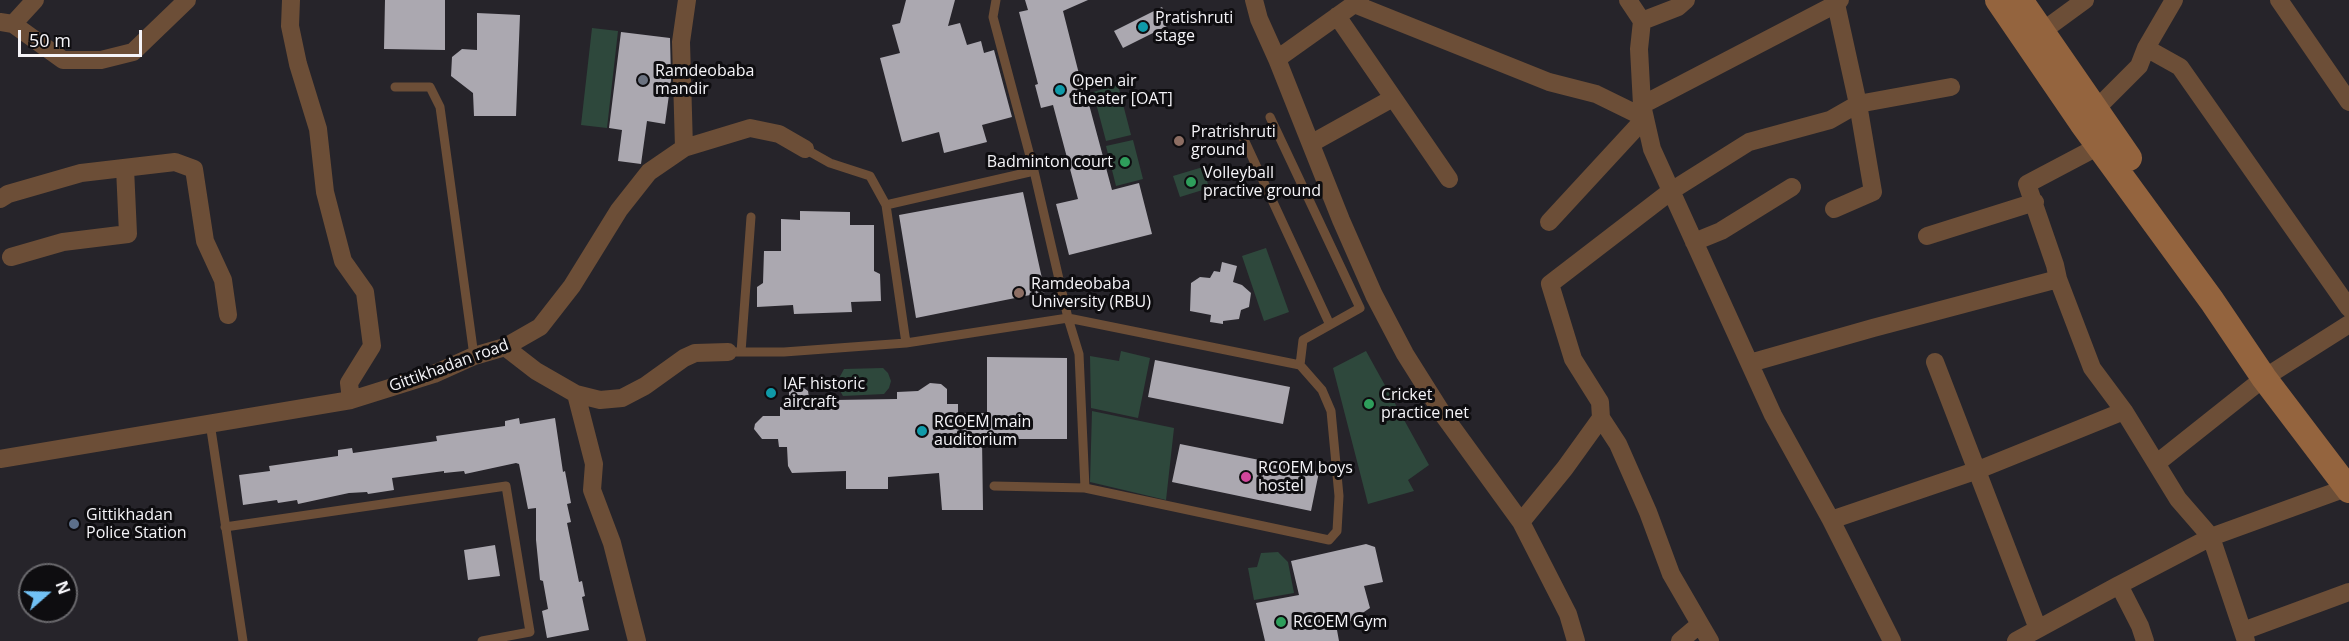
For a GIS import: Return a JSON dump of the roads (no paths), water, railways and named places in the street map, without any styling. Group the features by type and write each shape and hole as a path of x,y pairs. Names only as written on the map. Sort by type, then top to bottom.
{"street":[{"path":"35,0 7,23 63,60 101,60 133,52 187,0"},
{"path":"291,0 290,26 298,64 318,129 325,192 343,261 365,292 372,346 349,383 351,400"},
{"path":"684,147 681,42 687,0"},
{"path":"1254,0 1259,19 1370,285 1405,354 1444,416 1521,522 1568,614 1576,641"},
{"path":"1628,0 1642,21 1639,49 1644,111 1652,149 1773,415 1831,520 1892,641"},
{"path":"1642,21 1678,6 1686,0"},
{"path":"1998,0 2034,38 2349,483 2211,537 2016,641"},
{"path":"2020,0 2034,38"},
{"path":"2034,38 2085,0"},
{"path":"2088,116 2139,66 2146,48 2174,0"},
{"path":"2279,0 2349,102"},
{"path":"1549,222 1644,111 1837,1 1844,112 1873,192 1834,209"},
{"path":"1277,59 1357,2 1549,82 1596,94 1644,111"},
{"path":"1337,16 1449,179"},
{"path":"2146,48 2180,67 2349,308"},
{"path":"1710,641 1671,574 1648,512 1622,453 1601,418 1600,402 1573,359 1550,284 1671,191 1749,142 1844,112 1951,87"},
{"path":"1312,143 1393,98"},
{"path":"2088,116 2099,146 2212,301 2271,374"},
{"name":"Gittikhadan road","path":"0,459 351,400 434,374 474,356 506,347 540,327 572,285 620,210 649,172 684,147 750,128 779,134 805,149"},
{"path":"2099,146 2027,184 2035,202 2058,279 2092,368 2124,411 2178,499 2211,537 2244,636 2349,592"},
{"path":"0,199 8,194 81,173 175,162 194,169 205,241 223,280 228,315"},
{"path":"11,257 63,243 128,234 125,168"},
{"path":"1694,242 1721,231 1792,187"},
{"path":"1927,236 2035,202"},
{"path":"1750,363 2058,279"},
{"path":"2157,463 2271,374 2349,324"},
{"path":"506,347 536,371 576,394 600,400 622,398 645,386 684,357 695,352 735,352"},
{"path":"1935,362 2038,629"},
{"path":"576,394 594,464 592,490 612,543 637,641"},
{"path":"1831,520 1978,470 2124,411"},
{"path":"1521,522 1565,468 1601,418"},
{"path":"2119,585 2145,641"},
{"path":"1680,641 1700,624"}],"lane":[{"path":"996,0 993,16 1034,171 1078,354 1085,488"},
{"path":"395,87 430,87 440,107 474,356"},
{"path":"1270,117 1360,308 1303,340 1300,365"},
{"path":"1241,133 1330,325"},
{"path":"805,149 830,163 870,176 886,205 906,343"},
{"path":"886,205 1034,171"},
{"path":"751,217 735,352 784,352 906,343 1068,318 1300,365 1322,390 1331,411 1339,496 1337,531 1329,540 1085,488 994,486"},
{"path":"210,423 243,641"},
{"path":"225,527 506,486 530,632 482,641"}],"place":[{"name":"Pratishruti stage","path":"1143,27"},
{"name":"Ramdeobaba mandir","path":"643,80"},
{"name":"Open air theater [OAT]","path":"1060,90"},
{"name":"Pratrishruti ground","path":"1179,141"},
{"name":"Badminton court","path":"1125,162"},
{"name":"Volleyball practive ground","path":"1191,182"},
{"name":"Ramdeobaba University (RBU)","path":"1019,293"},
{"name":"IAF historic aircraft","path":"771,393"},
{"name":"Cricket practice net","path":"1369,404"},
{"name":"RCOEM main auditorium","path":"922,431"},
{"name":"RCOEM boys hostel","path":"1246,477"},
{"name":"Gittikhadan Police Station","path":"74,524"},
{"name":"RCOEM Gym","path":"1281,622"}]}
